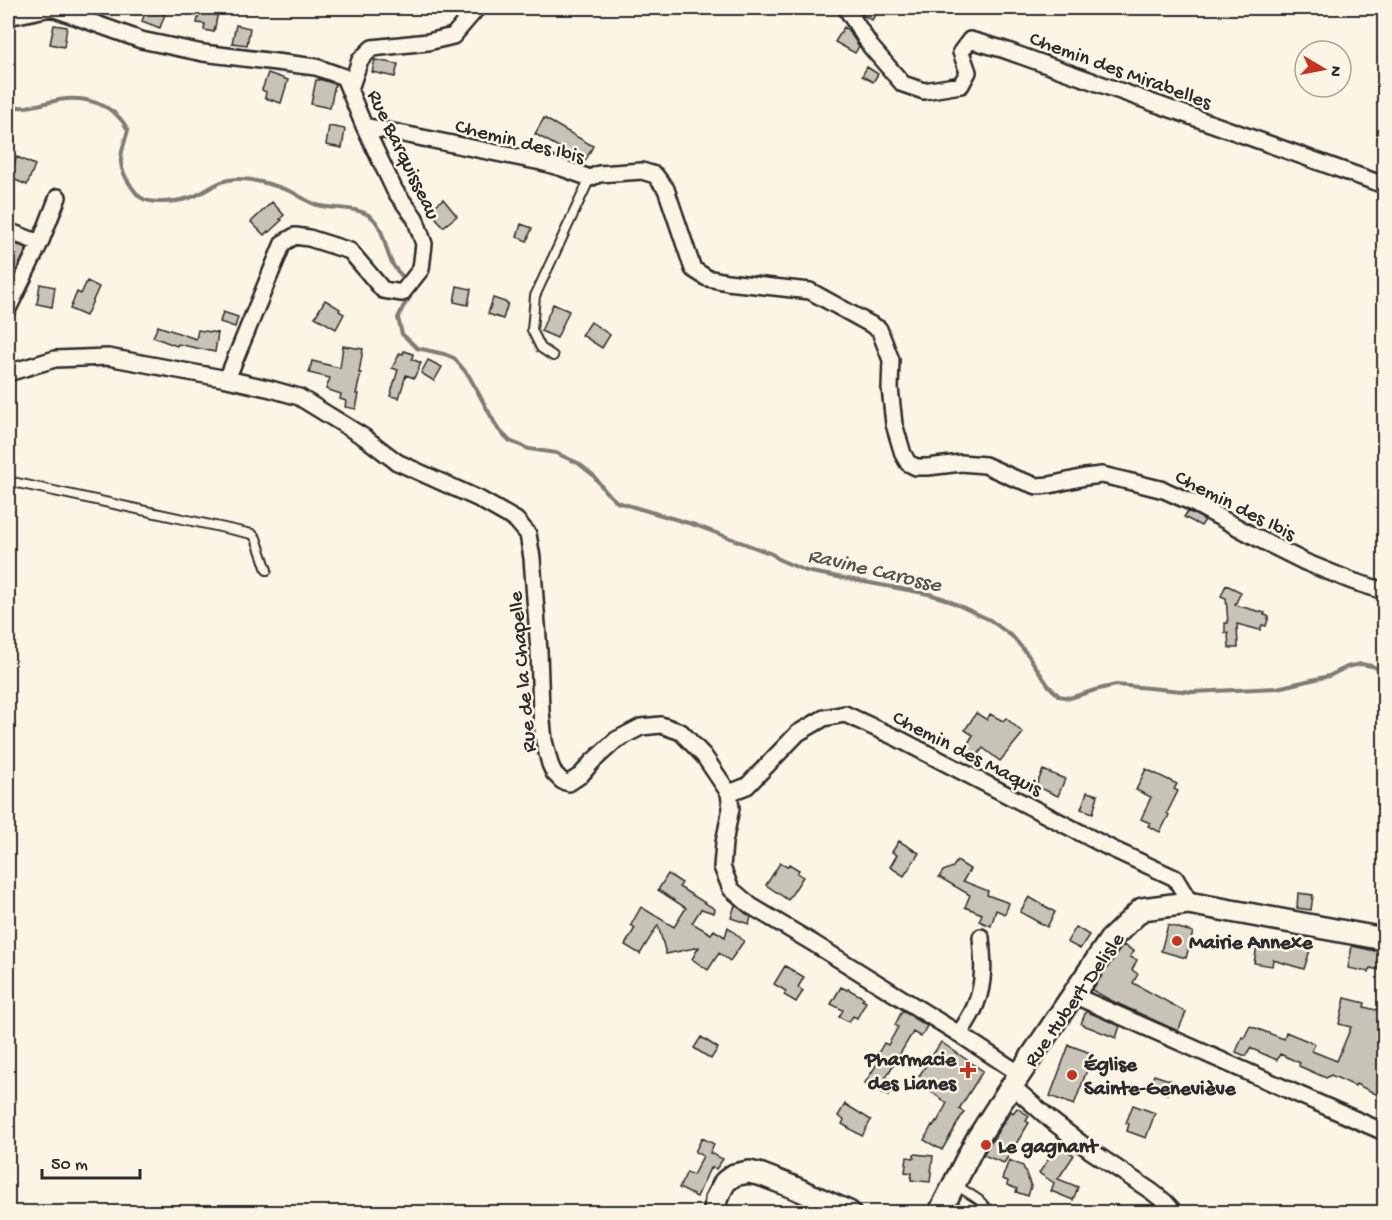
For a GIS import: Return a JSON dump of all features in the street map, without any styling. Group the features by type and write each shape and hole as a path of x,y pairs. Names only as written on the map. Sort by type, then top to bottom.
{"main road":[{"name":"Rue Hubert Delisle","path":"940,1212 976,1141 1016,1080 1110,940 1143,909 1188,903 1384,939"},
{"path":"715,1212 716,1199 725,1182 734,1176 749,1172 783,1183 849,1212"}],"street":[{"name":"Rue Barquisseau","path":"8,17 51,8 141,40 203,53 316,67 344,77 395,191 415,218 424,244 421,269 402,293 383,290 350,251 295,236 283,243 227,379"},
{"path":"350,89 360,60 372,48 428,42 453,36 477,8"},
{"name":"Chemin des Mirabelles","path":"846,8 871,47 903,84 924,91 960,85 968,72 961,52 970,40 1002,49 1384,185"},
{"name":"Chemin des Ibis","path":"364,126 541,162 590,178 599,174 642,171 655,175 666,189 693,269 707,278 727,282 810,291 879,329 891,360 890,388 894,424 903,454 909,463 916,467 961,463 985,465 1038,486 1102,475 1164,490 1305,562 1384,591"},
{"path":"8,309 40,243 58,197"},
{"path":"8,231 40,243"},
{"name":"Rue de la Chapelle","path":"8,373 55,359 108,357 271,388 299,397 364,437 397,462 479,499 516,520 528,534 532,558 544,741 554,774 562,781 569,783 581,775 591,762 616,740 641,727 661,725 681,732 704,756 729,793"},
{"name":"Chemin des Maquis","path":"729,793 747,786 798,733 824,718 845,714 1110,848 1175,878 1188,903"},
{"path":"729,793 731,808 722,867 731,889 751,906 959,1034 1016,1080 1052,1121 1091,1151 1151,1191 1174,1212"},
{"path":"959,1034 976,1006 982,985 984,964 981,937"},
{"path":"1073,995 1384,1131"}],"lane":[{"path":"553,356 541,348 532,330 535,296 590,178"},
{"path":"8,481 252,534 267,570"},
{"path":"955,1184 979,1200 990,1212"}],"building":[{"path":"147,8 165,14 160,28 142,21"},
{"path":"857,8 879,8 872,20 862,15"},
{"path":"200,9 218,12 214,32 204,30 205,24 197,23"},
{"path":"54,25 67,27 64,47 50,44"},
{"path":"236,25 250,28 247,45 232,43"},
{"path":"844,27 859,46 855,53 835,42"},
{"path":"375,60 398,64 395,77 372,72"},
{"path":"867,67 878,74 873,82 862,76"},
{"path":"268,73 288,80 281,103 265,98 266,92 262,90"},
{"path":"316,80 335,84 330,108 311,104"},
{"path":"544,118 593,146 583,165 564,155 566,151 535,134"},
{"path":"329,126 345,129 342,148 326,145"},
{"path":"17,157 35,165 27,185 8,177"},
{"path":"443,199 457,216 443,227 430,210"},
{"path":"272,202 284,215 280,219 282,220 264,235 251,222"},
{"path":"521,224 532,228 527,241 517,237"},
{"path":"9,242 27,248 8,288 8,246"},
{"path":"87,281 99,287 86,316 70,309 77,292 81,294"},
{"path":"40,284 55,287 52,307 37,304"},
{"path":"457,286 471,289 468,305 454,302"},
{"path":"493,298 508,303 503,319 488,314"},
{"path":"325,300 344,314 336,329 315,317"},
{"path":"553,304 569,311 557,338 541,331"},
{"path":"223,312 238,317 235,327 220,322"},
{"path":"591,322 610,335 602,348 582,335"},
{"path":"158,326 196,339 198,330 218,333 215,352 178,344 177,346 153,337"},
{"path":"343,346 363,349 356,409 345,407 346,401 340,399 341,394 326,389 330,378 309,373 312,361 340,368"},
{"path":"404,351 413,354 412,359 421,363 414,378 406,375 399,398 390,396 398,370 392,368 400,353 403,354"},
{"path":"428,360 442,367 434,381 421,373"},
{"path":"1188,511 1205,520 1201,526 1184,517"},
{"path":"1226,585 1241,592 1235,605 1269,616 1266,626 1262,625 1260,630 1237,624 1238,648 1229,648 1228,633 1225,633 1225,623 1228,623 1226,598 1221,596"},
{"path":"976,713 987,720 990,714 1003,721 1006,718 1023,733 1000,761 983,748 976,757 964,750 973,735 965,730"},
{"path":"1146,769 1177,784 1174,789 1178,791 1160,832 1148,826 1150,823 1141,819 1151,797 1136,790"},
{"path":"1043,770 1065,779 1058,796 1036,786"},
{"path":"1087,792 1098,795 1093,813 1081,809"},
{"path":"899,841 919,853 904,876 890,867 897,855 892,852"},
{"path":"957,861 970,869 963,881 988,891 987,895 1009,903 1005,914 996,910 991,926 979,921 982,914 965,907 970,895 939,877 943,871 953,867"},
{"path":"780,863 787,867 789,864 799,870 797,873 803,877 788,900 766,885"},
{"path":"668,874 682,883 679,887 715,909 714,913 701,909 692,923 711,934 714,930 725,937 728,927 744,941 730,961 719,953 708,970 692,959 699,947 666,954 658,925 640,954 625,945 635,928 631,925 641,907 674,927 686,908 658,890"},
{"path":"1298,893 1313,895 1311,910 1297,908"},
{"path":"1029,897 1055,912 1047,927 1020,912"},
{"path":"735,905 751,917 749,924 731,918"},
{"name":"Mairie Annexe","path":"1168,925 1193,932 1186,958 1161,951"},
{"path":"1076,927 1089,935 1080,949 1067,942"},
{"path":"1258,941 1293,948 1294,941 1311,947 1304,969 1273,960 1272,966 1254,963"},
{"path":"1123,945 1134,951 1130,957 1137,960 1132,970 1138,974 1133,983 1186,1012 1178,1031 1092,990"},
{"path":"1352,946 1384,953 1384,971 1370,968 1369,972 1348,968"},
{"path":"785,966 804,977 798,987 803,991 796,1002 784,995 786,991 774,984"},
{"path":"841,987 864,998 862,1000 866,1002 857,1018 853,1016 849,1022 839,1017 843,1010 831,1004"},
{"path":"1345,998 1365,1003 1364,1007 1384,1012 1384,1098 1331,1075 1326,1078 1299,1066 1300,1063 1280,1054 1277,1060 1250,1048 1246,1056 1236,1052 1242,1037 1244,1038 1250,1026 1284,1039 1286,1032 1315,1044 1312,1051 1337,1061 1351,1027 1339,1024"},
{"path":"902,1011 927,1026 921,1037 913,1032 886,1077 895,1083 888,1096 865,1083 880,1059 876,1057 884,1043 888,1045 898,1027 895,1025"},
{"path":"1086,1011 1120,1026 1116,1038 1081,1024"},
{"path":"701,1037 718,1048 711,1059 694,1048"},
{"path":"941,1042 983,1071 959,1109 964,1112 942,1150 924,1140 947,1103 930,1091 934,1086 919,1076"},
{"name":"Église Sainte-Geneviève","path":"1069,1045 1093,1054 1074,1105 1050,1096"},
{"path":"1154,1075 1172,1081 1167,1094 1149,1088"},
{"path":"845,1104 871,1120 862,1136 842,1124 844,1120 838,1116"},
{"path":"1133,1105 1155,1113 1146,1138 1127,1131 1129,1124 1126,1123"},
{"path":"1017,1108 1029,1116 1026,1121 1029,1123 1004,1163 983,1155 1011,1111 1013,1113"},
{"path":"702,1138 714,1144 710,1153 723,1159 716,1169 710,1168 697,1197 679,1188 687,1172 693,1175 703,1156 695,1152"},
{"path":"1058,1145 1074,1155 1058,1179 1078,1187 1073,1200 1051,1191 1054,1183 1039,1173"},
{"path":"914,1154 933,1156 930,1182 911,1180 912,1173 905,1172 907,1157 914,1158"},
{"path":"1009,1160 1023,1166 1031,1186 1028,1196 1016,1192 1017,1189 1007,1185 1008,1181 1002,1179"}],"waterway":[{"name":"Ravine Carosse","path":"8,105 27,107 59,100 79,99 108,108 116,114 128,130 121,165 131,186 144,200 163,202 184,199 196,196 231,179 245,179 280,187 317,205 365,213 379,226 390,259 405,279"},
{"name":"Ravine Carosse","path":"410,297 398,318 402,334 417,348 454,358 469,376 498,429 510,441 529,449 556,453 578,463 593,475 617,502 695,525 772,554 806,571 945,599 990,620 1013,637 1048,685 1059,696 1070,698 1116,685 1193,692 1277,688 1329,676 1347,667 1361,664 1384,671"}],"place":[{"name":"Mairie Annexe","path":"1177,941"},
{"name":"Pharmacie des Lianes","path":"968,1070"},
{"name":"Église Sainte-Geneviève","path":"1072,1075"},
{"name":"Le gagnant","path":"986,1145"}]}
